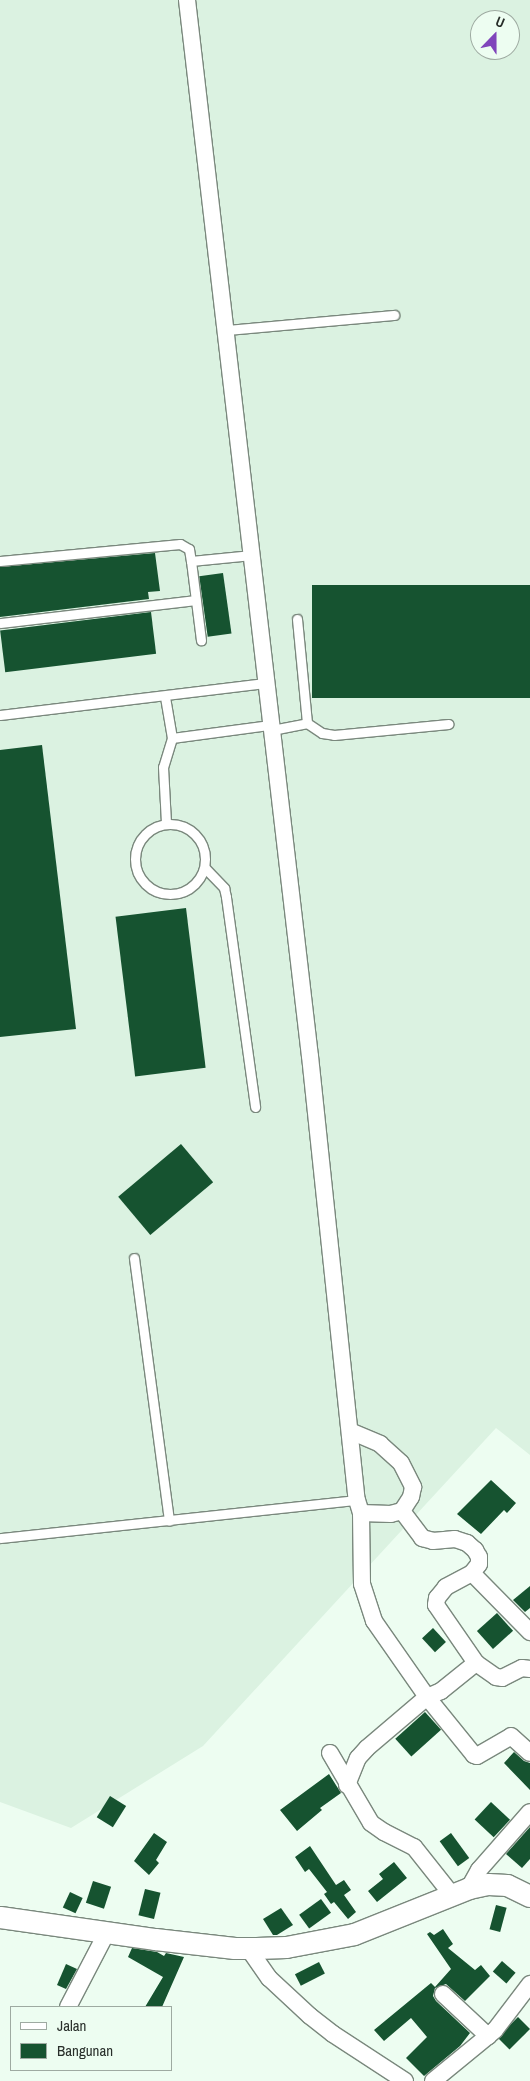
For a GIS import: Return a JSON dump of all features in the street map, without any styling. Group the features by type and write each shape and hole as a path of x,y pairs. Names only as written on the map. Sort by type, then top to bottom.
{"street":[{"path":"187,0 311,1066 359,1506 362,1584 374,1621 427,1697 474,1755 477,1756 511,1736 514,1736 530,1753"},
{"path":"350,1431 380,1444 402,1463 413,1487 411,1497 402,1511 392,1514 359,1506"},
{"path":"402,1511 422,1538 432,1541 455,1539 467,1543 475,1550 479,1557 479,1564 472,1573 446,1586 437,1598 436,1605 476,1663 496,1677 502,1678 522,1668 530,1669"},
{"path":"472,1573 530,1632"},
{"path":"347,1785 358,1758 366,1748 427,1697 441,1691 476,1663"},
{"path":"330,1754 371,1823 384,1832 414,1847 460,1892"},
{"path":"460,1892 530,1812"},
{"path":"0,1917 106,1932 248,1948 286,1947 354,1934 460,1892 497,1884 520,1890 530,1896"},
{"path":"69,2006 74,1999 106,1932"},
{"path":"248,1948 264,1973 305,2012 333,2034 406,2081"},
{"path":"433,2081 495,2030 530,1984"},
{"path":"443,1994 488,2036"}],"lane":[{"path":"226,330 394,315"},
{"path":"0,561 180,544 189,549 201,640"},
{"path":"191,561 252,555"},
{"path":"0,623 196,600"},
{"path":"297,620 307,723"},
{"path":"0,716 265,683"},
{"path":"165,696 172,738 163,766 166,823"},
{"path":"172,738 307,723 322,733 334,735 448,724"},
{"path":"166,823 184,826 198,836 205,851 205,868 197,883 183,893 166,895 150,888 138,875 134,858 139,842 150,829 166,823"},
{"path":"205,868 224,888 226,897 255,1106"},
{"path":"134,1258 169,1521"},
{"path":"0,1538 169,1521 359,1506"}],"shaded area":[{"path":"0,0 530,0 530,1455 496,1428 203,1746 71,1828 0,1802"}],"building":[{"path":"155,553 160,591 148,592 149,599 0,617 0,567"},
{"path":"223,573 231,633 208,637 199,576"},
{"path":"312,585 530,585 530,698 312,698"},
{"path":"151,612 156,654 5,672 0,631"},
{"path":"42,745 76,1029 0,1037 0,750"},
{"path":"186,908 206,1068 135,1076 116,917"},
{"path":"181,1144 213,1182 150,1235 118,1197"},
{"path":"491,1480 516,1503 507,1513 504,1510 481,1534 457,1514"},
{"path":"530,1586 530,1608 525,1612 513,1600"},
{"path":"497,1613 513,1631 493,1649 477,1631"},
{"path":"433,1628 446,1642 435,1652 422,1638"},
{"path":"425,1712 441,1730 411,1757 395,1739"},
{"path":"514,1752 524,1761 530,1763 530,1790 504,1763"},
{"path":"329,1774 341,1793 320,1808 322,1810 297,1831 280,1810"},
{"path":"110,1796 126,1806 113,1827 97,1817"},
{"path":"491,1802 510,1820 494,1837 475,1820"},
{"path":"530,1827 530,1859 522,1868 506,1854"},
{"path":"154,1833 167,1842 156,1860 159,1863 149,1875 134,1861"},
{"path":"451,1833 469,1858 458,1866 440,1841"},
{"path":"310,1846 336,1885 344,1880 351,1890 344,1895 356,1912 348,1919 334,1902 331,1904 324,1894 327,1892 309,1869 305,1872 295,1857"},
{"path":"394,1862 407,1878 377,1902 368,1891 383,1879 379,1874"},
{"path":"93,1881 111,1887 104,1909 86,1903"},
{"path":"145,1889 161,1893 154,1919 138,1915"},
{"path":"70,1892 83,1898 76,1913 63,1907"},
{"path":"321,1899 331,1913 309,1929 299,1915"},
{"path":"496,1905 507,1908 500,1932 490,1929"},
{"path":"281,1908 293,1925 277,1935 273,1935 263,1919"},
{"path":"443,1929 453,1944 448,1948 475,1970 481,1965 490,1976 465,2001 446,1984 435,1988 433,1996 436,2001 470,2033 460,2046 424,2076 406,2058 427,2037 411,2018 384,2041 374,2030 431,1983 435,1987 451,1969 427,1934 430,1932 434,1935"},
{"path":"132,1948 157,1952 164,1956 166,1953 184,1957 162,2006 146,2006 163,1977 128,1957"},
{"path":"502,1961 516,1973 506,1983 493,1972"},
{"path":"319,1962 325,1974 301,1986 295,1974"},
{"path":"66,1964 77,1969 66,1989 57,1985"},
{"path":"518,2017 530,2029 510,2050 497,2038"}]}
